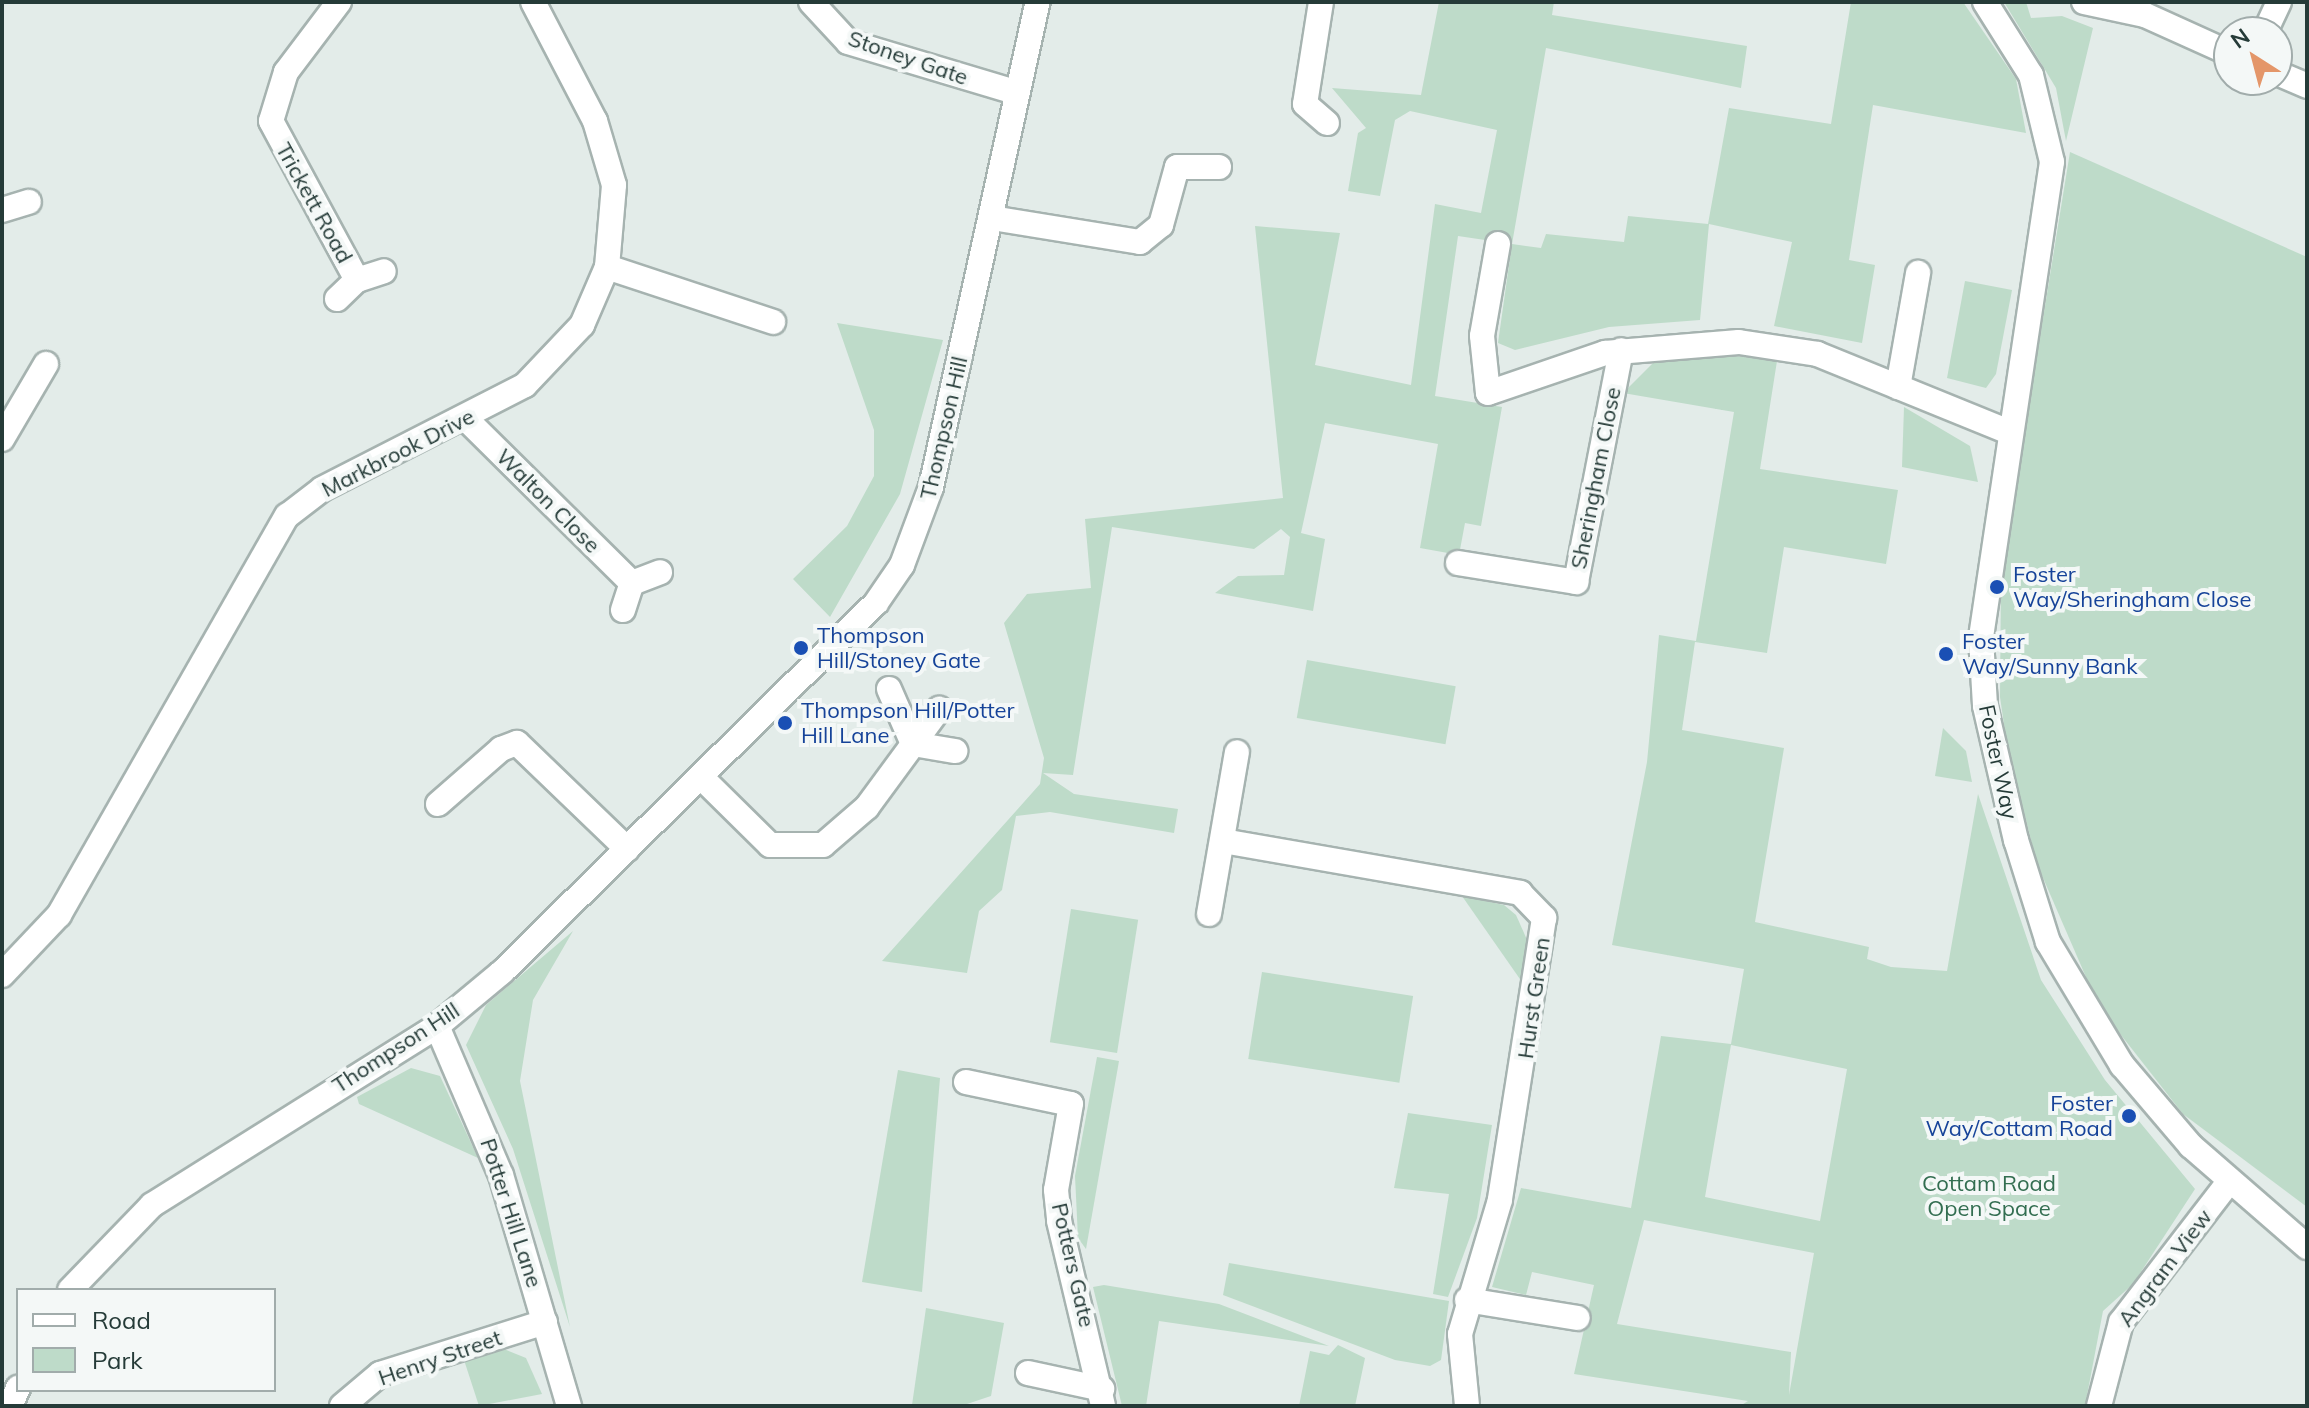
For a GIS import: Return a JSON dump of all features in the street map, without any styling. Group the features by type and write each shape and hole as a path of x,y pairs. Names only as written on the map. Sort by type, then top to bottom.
{"street":[{"name":"Trickett Road","path":"339,2 286,72 271,121 357,280"},
{"name":"Markbrook Drive","path":"2,975 59,915 287,516 322,489 525,385 565,349 607,267 615,219 607,158 533,2"},
{"name":"Stoney Gate","path":"811,2 848,42 1018,93"},
{"name":"Thompson Hill","path":"72,1288 117,1234 191,1177 437,1026 703,779 845,640 902,565 947,428 1038,2"},
{"path":"1321,2 1305,104 1327,123"},
{"name":"Foster Way","path":"1985,2 2031,75 2052,162 2009,432 1981,638 1985,706 2016,840 2048,942 2093,1024 2147,1097 2229,1182 2307,1247"},
{"path":"2084,2 2145,15 2213,46"},
{"path":"992,218 1140,242 1161,225 1177,167 1219,167"},
{"name":"Sheringham Close","path":"1498,244 1482,336 1488,393 1621,350 1695,340 1780,347 1898,387 1969,422 2009,432"},
{"path":"607,267 773,322"},
{"name":"Trickett Road","path":"337,299 357,280 384,271"},
{"path":"1898,387 1918,273"},
{"name":"Sheringham Close","path":"1458,563 1576,582 1621,350"},
{"path":"2,439 9,410 46,364"},
{"name":"Walton Close","path":"465,418 632,583"},
{"path":"623,610 632,583 660,572"},
{"path":"889,689 913,744"},
{"path":"703,779 748,830 770,845 796,850 846,829 939,709"},
{"path":"438,804 501,749 517,743 627,849"},
{"path":"913,744 955,751"},
{"path":"1209,914 1237,752"},
{"name":"Hurst Green","path":"1223,841 1520,893 1544,918 1500,1200 1467,1300 1460,1334 1467,1406"},
{"name":"Potter Hill Lane","path":"437,1026 501,1175 569,1406"},
{"name":"Potters Gate","path":"966,1082 1071,1104 1057,1178 1059,1221 1102,1397"},
{"name":"Angram View","path":"2099,1406 2121,1322 2229,1182"},
{"path":"1467,1300 1578,1318"},
{"name":"Henry Street","path":"342,1406 380,1374 545,1322"},
{"name":"Potters Gate","path":"1028,1373 1102,1397"}],"green space":[{"path":"1439,2 1554,2 1552,15 1747,46 1741,88 1546,48 1512,244 1458,236 1435,396 1502,407 1481,526 1465,523 1459,555 1420,548 1438,444 1325,423 1301,533 1325,539 1313,611 1215,593 1238,576 1284,575 1290,537 1281,529 1254,549 1112,527 1073,775 1043,773 1074,794 1178,809 1174,833 1050,812 1016,816 1002,890 979,911 967,973 882,961 1040,784 1044,758 1004,623 1027,594 1091,588 1085,519 1283,498 1255,226 1340,233 1315,365 1411,385 1435,204 1481,213 1497,130 1410,111 1395,120 1380,196 1348,191 1358,133 1366,128 1332,88 1421,95"},
{"path":"1851,2 1963,2 2016,79 2026,133 1873,105 1849,260 1875,265 1862,343 1774,326 1792,242 1709,224 1700,320 1609,327 1515,350 1498,343 1512,244 1541,248 1546,234 1624,242 1628,216 1708,224 1729,108 1831,124"},
{"path":"2004,2 2026,2 2031,18 2062,16 2093,28 2066,141 2056,88"},
{"path":"2070,152 2307,257 2307,1207 2183,1114 2099,1007 2037,864 2007,745 2000,697 2001,577"},
{"path":"1965,281 2012,290 1996,374 1986,388 1947,378"},
{"path":"837,323 943,340 900,494 830,617 793,579 847,526 874,476 874,430"},
{"name":"Cottam Road Open Space","path":"1720,354 1777,361 1760,469 1898,490 1886,564 1784,547 1767,653 1695,642 1682,730 1784,748 1755,922 1869,947 1867,959 1891,967 1947,971 1978,794 2041,980 2105,1080 2195,1189 2133,1284 2103,1311 2085,1406 1740,1406 1748,1401 1574,1374 1594,1285 1532,1272 1526,1295 1492,1287 1521,1188 1631,1208 1661,1036 1731,1044 1744,969 1612,945 1647,762 1659,635 1696,641 1734,412 1623,393 1657,359","holes":["1731,1045 1847,1069 1820,1221 1705,1197","1644,1220 1814,1253 1789,1395 1791,1352 1617,1324"]},
{"path":"1904,407 1970,446 1978,482 1902,467"},
{"path":"1307,660 1456,686 1445,744 1297,718"},
{"path":"1943,728 1966,751 1972,782 1935,776"},
{"path":"1462,896 1504,905 1516,915 1528,942 1522,982"},
{"path":"1071,909 1138,920 1117,1053 1050,1042"},
{"path":"573,931 533,1000 520,1081 570,1327 513,1149 466,1045 486,1005"},
{"path":"1262,972 1413,996 1399,1083 1248,1059"},
{"path":"1097,1057 1119,1061 1086,1249 1078,1238 1075,1176"},
{"path":"411,1068 440,1076 478,1158 359,1104 357,1097"},
{"path":"898,1070 940,1078 922,1292 862,1282"},
{"path":"1408,1113 1492,1125 1477,1218 1448,1297 1433,1294 1449,1194 1394,1188"},
{"path":"1229,1263 1449,1301 1441,1360 1430,1366 1395,1360 1223,1295"},
{"path":"1104,1285 1219,1304 1329,1346 1159,1321 1146,1406 1122,1406 1093,1287"},
{"path":"926,1308 1004,1323 991,1396 961,1406 912,1405"},
{"path":"1338,1345 1365,1358 1355,1406 1299,1406 1310,1351 1329,1355"},
{"path":"499,1347 526,1358 542,1394 479,1406 464,1360"}],"place":[{"name":"Foster Way/Sheringham Close","path":"1997,587"},
{"name":"Thompson Hill/Stoney Gate","path":"801,648"},
{"name":"Foster Way/Sunny Bank","path":"1946,654"},
{"name":"Thompson Hill/Potter Hill Lane","path":"785,723"},
{"name":"Foster Way/Cottam Road","path":"2129,1116"}]}
